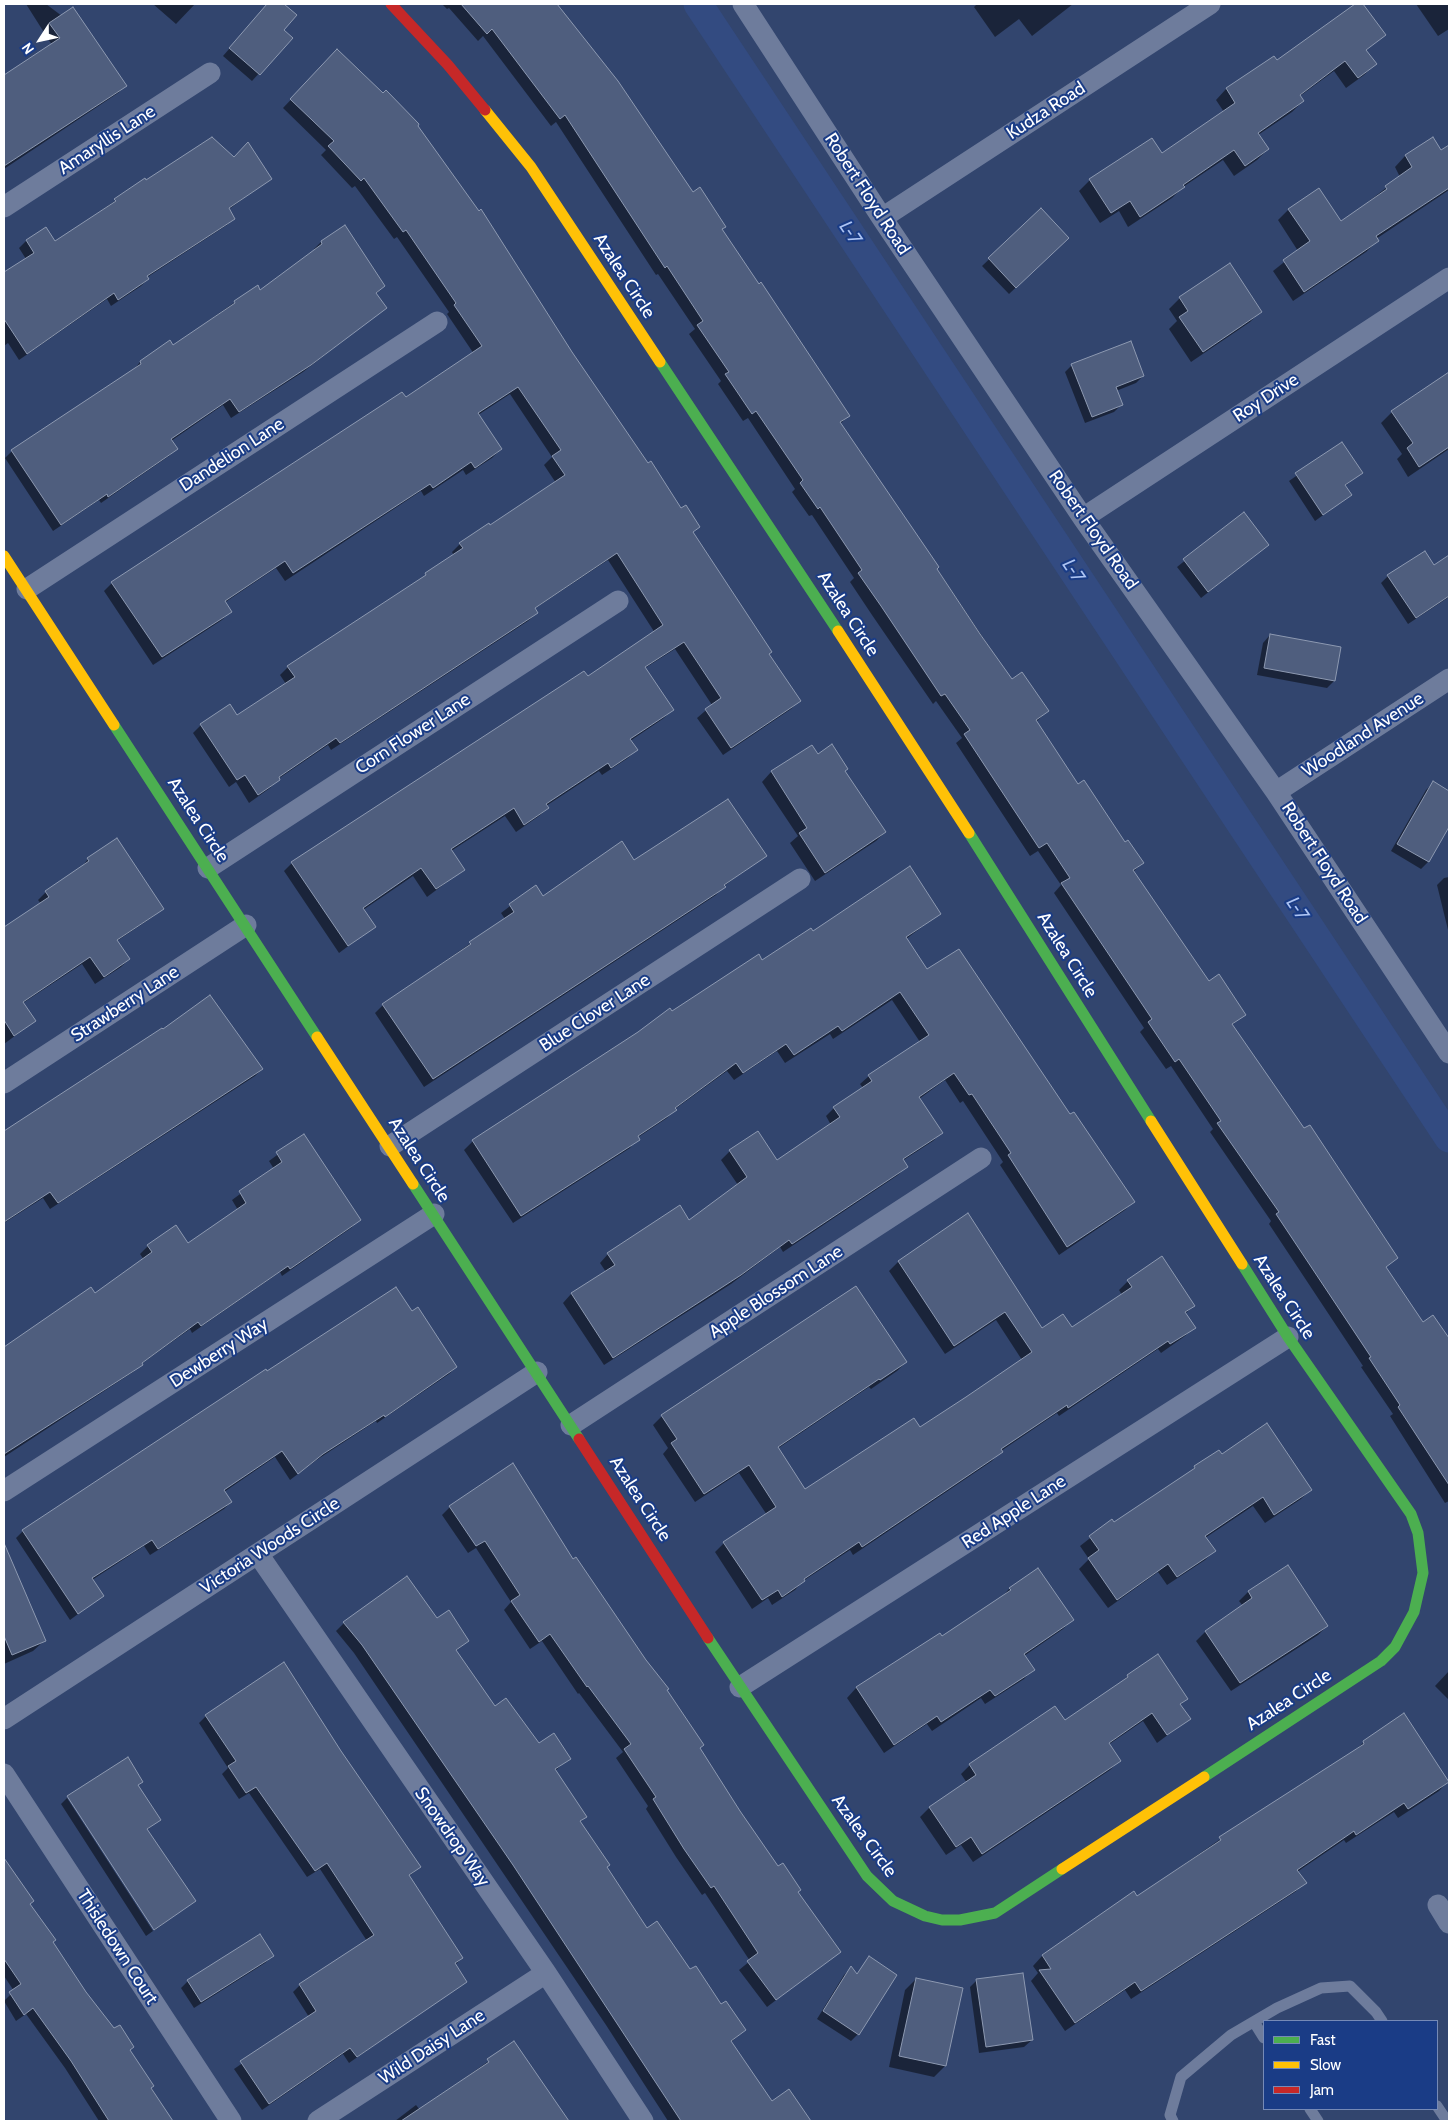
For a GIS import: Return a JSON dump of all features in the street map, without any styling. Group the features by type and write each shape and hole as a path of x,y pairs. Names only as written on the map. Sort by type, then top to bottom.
{"street":[{"name":"Azalea Circle","path":"4,556 390,1146 740,1687 867,1876 879,1890 908,1910 942,1920 960,1920 995,1912 1381,1661 1406,1630 1414,1612 1423,1573 1418,1533 1410,1514 1288,1337 915,748 531,167 448,65 391,4"},
{"name":"Robert Floyd Road","path":"742,4 882,218 1083,518 1276,792 1449,1051"},
{"name":"Kudza Road","path":"882,218 1210,4"},
{"name":"Amaryllis Lane","path":"4,207 210,73"},
{"name":"Roy Drive","path":"1083,518 1449,278"},
{"name":"Dandelion Lane","path":"27,589 437,322"},
{"name":"Corn Flower Lane","path":"208,868 618,600"},
{"name":"Woodland Avenue","path":"1276,792 1449,679"},
{"name":"Blue Clover Lane","path":"390,1146 800,879"},
{"name":"Strawberry Lane","path":"4,1083 246,925"},
{"name":"Apple Blossom Lane","path":"571,1425 981,1158"},
{"name":"Dewberry Way","path":"4,1491 434,1214"},
{"name":"Red Apple Lane","path":"740,1687 1288,1337"},
{"name":"Victoria Woods Circle","path":"4,1720 537,1372"},
{"name":"Snowdrop Way","path":"258,1554 546,1973 643,2121"},
{"name":"Thisledown Court","path":"4,1774 231,2121"},
{"name":"Wild Daisy Lane","path":"318,2121 546,1973"}],"lane":[{"path":"1173,2121 1170,2116 1181,2077 1231,2035 1321,1988 1350,1986 1381,2020"},
{"path":"1254,2022 1263,2036"},
{"path":"1438,2108 1447,2121"},
{"path":"1311,2110 1318,2121"}],"building":[{"path":"267,4 284,4 297,15 284,30 293,38 260,75 229,48"},
{"path":"461,4 557,4 618,81 693,192 700,187 726,227 722,229 759,284 761,282 850,416 840,422 939,567 937,569 980,634 1012,679 1022,672 1049,711 1036,720 1078,784 1084,780 1125,842 1128,840 1144,863 1133,870 1209,981 1219,974 1246,1015 1232,1024 1304,1128 1310,1125 1398,1258 1386,1267 1423,1322 1433,1315 1449,1338 1449,1485 1398,1407 1400,1405 1369,1358 1371,1357 1276,1214 1279,1212 1217,1123 1221,1121 1179,1059 1175,1062 1148,1022 1152,1019 1061,883 1070,878 1047,843 1039,848 964,734 970,730 945,694 941,696 858,573 862,570 820,507 818,509 800,483 803,480 756,411 752,414 725,374 729,372 697,325 703,321 667,266 665,268 565,115 560,119 492,29 487,34"},
{"path":"1355,4 1363,4 1386,35 1366,50 1377,64 1358,78 1345,61 1300,95 1304,101 1258,133 1269,149 1245,166 1234,150 1183,185 1185,187 1140,217 1130,201 1111,213 1089,179 1152,138 1162,153 1235,103 1226,88 1274,56 1277,60"},
{"path":"73,7 127,86 4,166 4,75 60,38 49,23"},
{"path":"337,49 383,93 386,90 419,124 418,126 479,211 481,209 572,352 648,463 651,461 681,508 686,505 700,527 693,532 772,652 769,654 801,701 731,748 705,709 721,698 684,642 645,667 674,710 630,739 638,750 611,768 608,763 546,804 549,808 524,825 514,808 451,849 465,870 436,889 421,868 363,908 376,927 348,946 291,862 584,671 588,676 663,625 617,553 535,608 538,613 340,743 336,738 279,777 280,780 258,795 245,775 237,780 200,724 230,704 237,715 295,677 287,666 426,575 425,573 463,548 459,543 489,523 490,525 565,475 552,456 561,450 518,387 478,413 502,449 475,468 471,462 433,488 430,484 293,573 285,561 225,601 232,612 162,657 111,582 402,392 406,397 482,346 454,305 456,303 406,230 403,232 364,178 361,181 328,146 334,141 290,99"},
{"path":"212,137 234,157 248,142 272,179 229,208 235,219 147,276 149,279 118,300 114,293 27,354 4,319 4,272 34,253 26,240 46,227 55,241 116,201 114,199 145,178 146,180"},
{"path":"1433,137 1441,150 1449,145 1449,188 1376,236 1379,241 1304,292 1283,260 1310,241 1288,209 1319,188 1341,221 1387,189 1385,186 1412,167 1405,155"},
{"path":"1041,208 1069,238 1016,288 988,258"},
{"path":"345,225 385,286 376,293 387,308 311,365 239,412 230,399 171,439 178,449 108,497 107,494 61,525 11,450 141,364 140,361 170,340 173,345 258,285 260,290 322,244 321,241"},
{"path":"1230,263 1262,312 1203,352 1179,317 1188,311 1179,297"},
{"path":"1131,341 1144,376 1116,387 1123,405 1092,417 1071,364"},
{"path":"1449,372 1449,447 1419,467 1407,448 1413,443 1391,411"},
{"path":"1342,442 1363,473 1345,485 1352,495 1323,515 1295,473"},
{"path":"1244,512 1269,545 1208,592 1183,559"},
{"path":"1425,551 1434,565 1449,555 1449,596 1416,618 1387,575"},
{"path":"1270,634 1341,647 1335,681 1264,668"},
{"path":"832,744 848,769 845,771 886,832 825,873 799,833 807,828 771,771 812,745 818,754"},
{"path":"1433,781 1449,791 1449,827 1429,862 1397,844"},
{"path":"728,799 767,856 724,885 726,887 433,1079 382,1004 471,944 469,942 514,912 509,904 536,885 543,896 622,841 634,860"},
{"path":"117,838 164,909 117,940 130,959 104,977 90,957 23,1002 36,1021 14,1036 4,1020 4,927 49,897 45,891 89,861 87,858"},
{"path":"910,866 941,914 906,937 927,969 959,949 1070,1114 1074,1112 1135,1202 1067,1247 1008,1155 1011,1153 972,1094 969,1095 954,1073 919,1097 943,1133 903,1159 908,1167 792,1244 789,1240 741,1275 613,1358 571,1293 615,1265 607,1253 680,1205 689,1220 747,1177 729,1150 758,1131 777,1160 840,1117 833,1107 872,1081 868,1075 929,1035 900,992 842,1031 838,1026 794,1055 786,1044 743,1073 736,1063 675,1108 677,1110 638,1136 640,1140 521,1216 472,1140 638,1032 670,1008 672,1011 759,954 762,960 811,928 813,931"},
{"path":"210,995 263,1069 58,1203 50,1192 4,1222 4,1131 163,1029"},
{"path":"304,1134 361,1220 290,1269 288,1266 201,1326 198,1322 142,1363 143,1365 4,1454 4,1347 91,1287 95,1293 152,1252 147,1245 176,1225 188,1243 246,1203 239,1191 282,1162 276,1152"},
{"path":"968,1213 1042,1328 1063,1314 1072,1327 1132,1287 1127,1280 1162,1256 1195,1306 1185,1312 1196,1328 1170,1344 1168,1341 1068,1408 1067,1405 1001,1449 1003,1452 862,1547 859,1542 804,1579 805,1581 782,1597 778,1590 762,1600 723,1542 776,1507 749,1465 704,1494 671,1443 677,1439 661,1415 856,1286 907,1362 778,1447 805,1489 914,1418 920,1427 966,1397 1032,1352 1005,1312 954,1346 898,1261"},
{"path":"396,1287 412,1311 418,1307 457,1367 385,1417 384,1415 323,1454 298,1474 282,1451 224,1490 232,1502 158,1549 152,1540 92,1578 104,1596 78,1614 22,1530 266,1369 267,1371"},
{"path":"1267,1423 1312,1490 1274,1515 1263,1497 1205,1536 1216,1551 1177,1577 1168,1564 1117,1600 1088,1558 1099,1550 1089,1536 1112,1519 1114,1522 1219,1450 1222,1454"},
{"path":"513,1463 573,1559 576,1557 646,1660 669,1689 667,1690 704,1745 700,1748 740,1811 778,1866 783,1863 801,1890 798,1892 841,1952 776,2000 747,1961 758,1953 714,1886 711,1888 684,1849 653,1799 656,1797 624,1749 631,1744 587,1687 550,1634 539,1642 511,1601 520,1595 485,1541 476,1546 449,1506"},
{"path":"4,1543 46,1641 12,1655 4,1636"},
{"path":"1288,1565 1328,1626 1240,1683 1205,1631 1252,1598 1248,1591"},
{"path":"1038,1568 1074,1620 1024,1654 1035,1670 995,1696 990,1690 941,1722 937,1716 894,1745 856,1687 940,1633 942,1636 1011,1590 1009,1588"},
{"path":"407,1576 437,1618 449,1610 469,1641 456,1650 495,1706 506,1698 539,1743 554,1733 571,1759 555,1769 587,1817 580,1821 610,1865 607,1867 647,1928 657,1921 690,1969 696,1966 721,2004 726,2001 746,2030 731,2041 772,2101 789,2089 811,2121 681,2121 513,1865 362,1645 343,1622"},
{"path":"1158,1654 1188,1699 1180,1704 1191,1719 1167,1735 1152,1713 1109,1743 1121,1761 982,1854 971,1837 956,1847 929,1807 976,1775 969,1764 1055,1706 1065,1720"},
{"path":"284,1662 341,1751 421,1867 409,1875 463,1958 455,1963 467,1982 357,2057 350,2048 269,2104 240,2061 316,2011 299,1984 374,1935 327,1863 315,1871 256,1787 246,1793 228,1766 236,1761 205,1715"},
{"path":"1404,1713 1449,1782 1408,1809 1404,1803 1356,1835 1354,1831 1297,1870 1307,1883 1141,1991 1135,1982 1075,2023 1039,1970 1051,1969 1042,1955 1134,1891 1137,1896 1221,1840 1219,1837 1364,1744 1363,1741"},
{"path":"128,1757 143,1782 138,1785 161,1820 147,1829 196,1901 154,1930 67,1796"},
{"path":"4,1858 34,1901 30,1904 56,1940 53,1942 86,1992 114,2028 120,2025 134,2047 130,2050 154,2086 151,2088 173,2121 109,2121 71,2061 33,2008 24,2015 9,1992 21,1984 4,1959"},
{"path":"260,1934 274,1956 201,2002 187,1980"},
{"path":"869,1956 897,1975 859,2035 823,2011 851,1966 857,1974"},
{"path":"1023,1973 1033,2040 986,2047 976,1979"},
{"path":"916,1978 963,1988 946,2066 899,2056"},
{"path":"514,2041 569,2121 401,2121 489,2062 487,2059"}],"waterway":[{"name":"L-7","path":"698,4 1449,1138"}],"traffic: fast":[{"path":"660,362 838,631"},
{"path":"114,725 317,1037"},
{"path":"969,833 1151,1121"},
{"path":"413,1184 579,1439"},
{"path":"1204,1777 1381,1661 1395,1647 1414,1612 1423,1573 1418,1533 1411,1514 1288,1337 1242,1264"},
{"path":"708,1638 867,1876 893,1901 925,1916 942,1920 960,1920 995,1913 1062,1869"}],"traffic: slow":[{"path":"485,110 531,167 660,362"},
{"path":"4,556 114,725"},
{"path":"838,631 969,833"},
{"path":"317,1037 413,1184"},
{"path":"1151,1121 1242,1264"},
{"path":"1062,1869 1204,1777"}],"traffic: jam":[{"path":"391,4 448,65 485,110"},
{"path":"579,1439 708,1638"}]}
